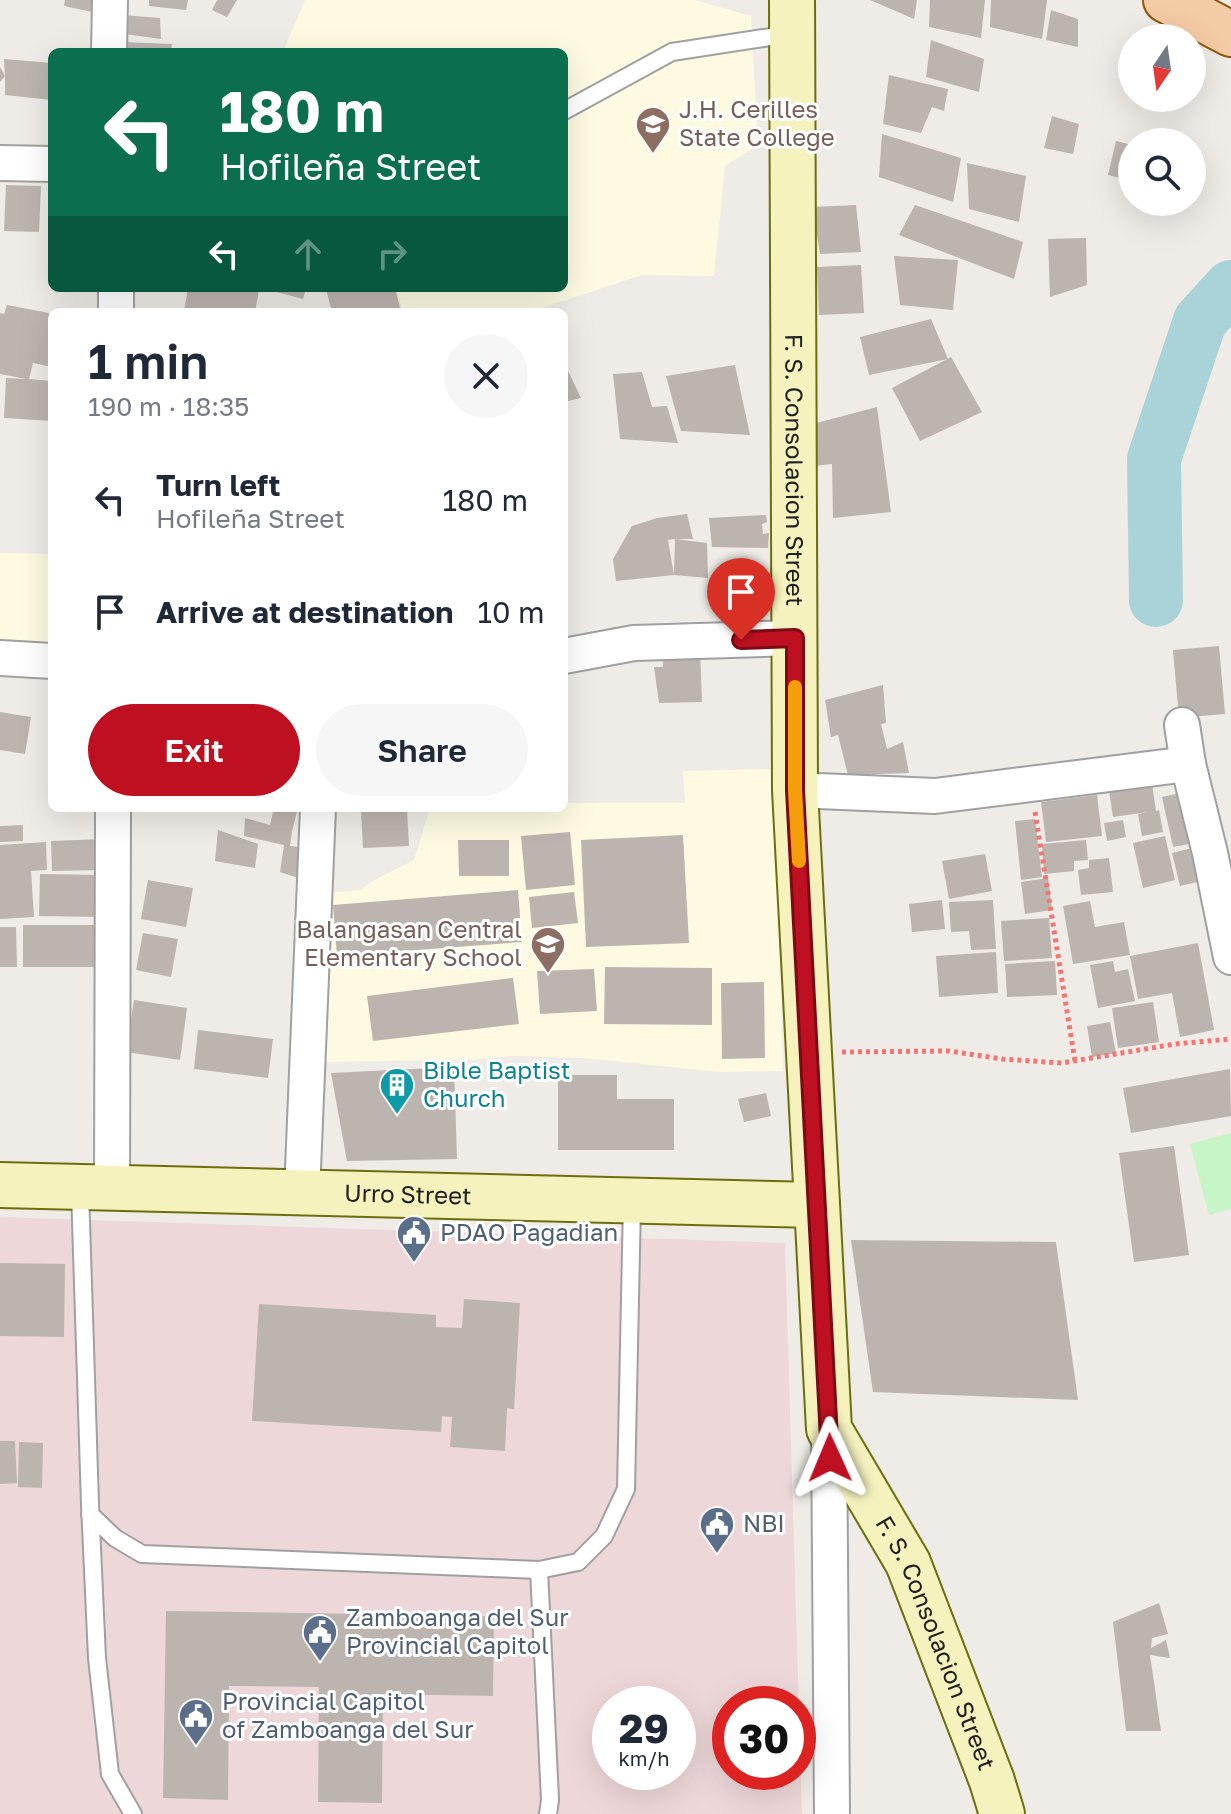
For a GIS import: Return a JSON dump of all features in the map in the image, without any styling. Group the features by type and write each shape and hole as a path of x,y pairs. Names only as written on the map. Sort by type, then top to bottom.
{"main road":[{"path":"1166,0 1226,31"}],"street":[{"path":"109,48 110,0"},
{"name":"F. S. Consolacion Street","path":"792,17 795,790 829,1429 908,1563 1002,1814"},
{"path":"0,163 48,164"},
{"path":"568,655 634,643 795,638"},
{"path":"0,658 48,661"},
{"path":"1182,725 1188,764 1221,849 1231,957"},
{"path":"795,790 935,796 1188,764"},
{"path":"96,1189 113,812"},
{"path":"302,1193 318,812"},
{"name":"Urro Street","path":"0,1185 817,1205"},
{"path":"829,1429 832,1814"}],"lane":[{"path":"568,109 672,52 792,17"},
{"path":"96,1189 90,1514 97,1658 110,1774 133,1814"},
{"path":"90,1514 115,1538 142,1554 539,1570 578,1562 604,1536 626,1489 632,1201"},
{"path":"539,1570 550,1800 548,1814"}],"path":[{"path":"1030,783 1075,1061"},
{"path":"809,1052 949,1051 1062,1063 1175,1044 1231,1039"}],"shaded area":[{"name":"J.H. Cerilles State College","path":"305,0 695,0 751,16 758,145 725,166 714,276 642,275 542,308 402,308 397,292 568,292 568,48 285,48"},
{"path":"0,553 48,554 48,645 0,643"},
{"name":"Balangasan Central Elementary School","path":"775,769 783,1071 719,1072 584,1058 514,1056 471,1060 316,1062 317,894 360,890 414,860 429,812 568,812 568,803 685,803 683,771"},
{"path":"0,1217 785,1243 798,1686 712,1686 712,1790 801,1790 802,1814 0,1814"}],"green space":[{"path":"1231,1133 1231,1209 1209,1215 1190,1144"}],"building":[{"path":"65,0 103,0 102,14 64,6"},
{"path":"149,0 188,0 186,10 149,6"},
{"path":"217,0 237,0 227,17 212,10"},
{"path":"870,0 917,0 914,19"},
{"path":"930,0 985,0 981,38 929,27"},
{"path":"991,0 1047,0 1042,39 990,27"},
{"path":"1051,10 1078,19 1078,47 1046,40"},
{"path":"122,15 160,18 161,39 125,34"},
{"path":"931,40 984,59 979,92 926,77"},
{"path":"121,42 172,44 172,48 122,48"},
{"path":"4,59 48,63 48,100 5,95"},
{"path":"889,75 948,89 944,111 932,107 921,133 883,124"},
{"path":"1052,116 1079,124 1073,154 1044,148"},
{"path":"882,134 961,158 953,202 879,177"},
{"path":"1116,141 1118,142 1118,178 1108,175"},
{"path":"967,163 1026,176 1019,222 969,209"},
{"path":"6,185 41,186 39,232 4,231"},
{"path":"856,205 861,252 820,254 812,207"},
{"path":"915,205 1023,242 1014,279 899,235"},
{"path":"1086,238 1087,285 1050,297 1048,239"},
{"path":"894,256 958,260 953,310 900,305"},
{"path":"861,265 864,313 819,315 817,267"},
{"path":"187,292 259,292 256,308 185,308"},
{"path":"277,292 305,292 303,299"},
{"path":"327,292 396,292 400,308 331,308"},
{"path":"7,305 48,313 48,366 33,363 29,379 48,381 48,421 4,418 6,378 26,379 0,374 0,313 4,314"},
{"path":"931,319 948,359 869,375 860,337"},
{"path":"951,357 982,412 920,441 892,388"},
{"path":"735,365 750,435 681,431 666,376"},
{"path":"568,371 581,398 568,401"},
{"path":"642,372 652,407 667,406 678,443 620,439 613,374"},
{"path":"877,407 891,512 833,518 832,464 805,467 805,426"},
{"path":"687,514 693,539 668,540 674,575 616,581 613,559 632,526 657,518"},
{"path":"766,515 767,522 762,524 763,534 769,533 768,548 712,547 709,518"},
{"path":"675,539 707,543 708,578 674,575"},
{"path":"662,644 700,647 702,702 659,703 654,667 663,667"},
{"path":"1219,646 1225,714 1179,718 1173,650"},
{"path":"883,685 886,723 881,724 887,749 903,742 909,773 848,775 838,735 831,737 825,700"},
{"path":"0,712 31,717 25,754 0,750"},
{"path":"1152,784 1163,832 1142,836 1138,814 1148,812 1113,817 1109,791"},
{"path":"1189,791 1200,842 1173,847 1162,797"},
{"path":"1097,795 1102,836 1046,842 1041,802"},
{"path":"273,812 297,812 290,846 298,847 298,878 280,872 284,845 244,836 245,818 270,825"},
{"path":"361,812 407,812 409,846 363,848"},
{"path":"1035,819 1042,877 1021,880 1015,821"},
{"path":"1123,820 1126,837 1107,841 1104,823"},
{"path":"23,825 23,841 0,842 0,826"},
{"path":"218,830 258,844 255,868 215,861"},
{"path":"570,832 575,885 526,890 521,836"},
{"path":"683,835 689,943 586,947 581,840"},
{"path":"1165,836 1175,880 1143,888 1133,843"},
{"path":"103,839 104,870 52,871 51,841"},
{"path":"458,840 509,840 509,876 459,876"},
{"path":"1086,840 1088,860 1074,861 1074,871 1044,874 1042,844"},
{"path":"46,842 47,870 31,871 34,917 0,919 0,845"},
{"path":"1201,846 1210,879 1180,886 1172,853"},
{"path":"985,854 992,891 949,899 942,861"},
{"path":"1109,858 1113,892 1081,895 1078,870 1089,868 1089,860"},
{"path":"40,874 102,875 102,917 39,916"},
{"path":"1048,878 1052,910 1025,914 1021,882"},
{"path":"148,880 193,888 186,927 141,919"},
{"path":"518,890 522,942 337,956 333,905"},
{"path":"574,892 578,923 532,928 529,897"},
{"path":"942,900 945,929 912,932 909,904"},
{"path":"993,900 996,949 971,950 969,931 951,932 949,902"},
{"path":"1090,901 1095,927 1124,922 1130,955 1073,964 1063,906"},
{"path":"1049,918 1052,958 1004,961 1001,921"},
{"path":"23,925 104,925 104,967 23,967"},
{"path":"0,927 16,927 17,967 0,967"},
{"path":"143,933 178,939 171,977 136,970"},
{"path":"1198,943 1214,1030 1180,1037 1172,993 1138,999 1130,956"},
{"path":"996,952 998,993 939,997 936,956"},
{"path":"1055,961 1057,995 1007,997 1005,964"},
{"path":"1113,961 1115,972 1128,969 1135,1001 1098,1008 1090,965"},
{"path":"605,967 712,968 712,1025 604,1024"},
{"path":"594,969 597,1011 540,1014 537,971"},
{"path":"513,978 519,1024 373,1041 367,996"},
{"path":"764,982 765,1058 722,1059 721,983"},
{"path":"134,1000 187,1008 180,1060 126,1052"},
{"path":"1153,1002 1159,1042 1118,1048 1112,1008"},
{"path":"1110,1022 1116,1053 1092,1057 1087,1026"},
{"path":"198,1030 273,1039 268,1078 194,1069"},
{"name":"Bible Baptist Church","path":"454,1067 457,1159 347,1161 331,1073"},
{"path":"1230,1069 1231,1116 1131,1133 1123,1088"},
{"path":"558,1075 617,1075 617,1099 674,1099 674,1150 558,1150"},
{"path":"766,1093 771,1116 744,1122 738,1099"},
{"path":"1174,1146 1189,1255 1134,1262 1119,1153"},
{"path":"851,1240 1056,1242 1078,1400 873,1392"},
{"path":"0,1263 65,1264 64,1337 0,1336"},
{"path":"464,1299 520,1303 514,1409 507,1408 505,1451 450,1447 452,1417 442,1416 441,1432 252,1421 259,1304 436,1315 436,1327 462,1328"},
{"path":"0,1441 15,1441 17,1483 0,1484"},
{"path":"19,1442 43,1443 42,1488 18,1487"},
{"path":"1159,1603 1168,1634 1152,1638 1151,1648 1166,1640 1170,1658 1150,1655 1161,1731 1126,1731 1113,1622"},
{"name":"Provincial Capitol of Zamboanga del Sur","path":"166,1611 494,1616 493,1696 383,1694 382,1803 318,1802 319,1687 229,1686 228,1800 163,1798"}],"waterway":[{"path":"1156,600 1154,459 1200,321 1231,287"}],"slow traffic":[{"path":"795,687 799,861"}],"place":[{"name":"J.H. Cerilles State College","path":"653,155"},
{"name":"Balangasan Central Elementary School","path":"548,975"},
{"name":"Bible Baptist Church","path":"397,1116"},
{"name":"PDAO Pagadian","path":"414,1264"},
{"name":"NBI","path":"717,1555"},
{"name":"Zamboanga del Sur Provincial Capitol","path":"320,1663"},
{"name":"Provincial Capitol of Zamboanga del Sur","path":"196,1747"}],"route":[{"path":"741,640 795,638 795,790 830,1458"}]}
